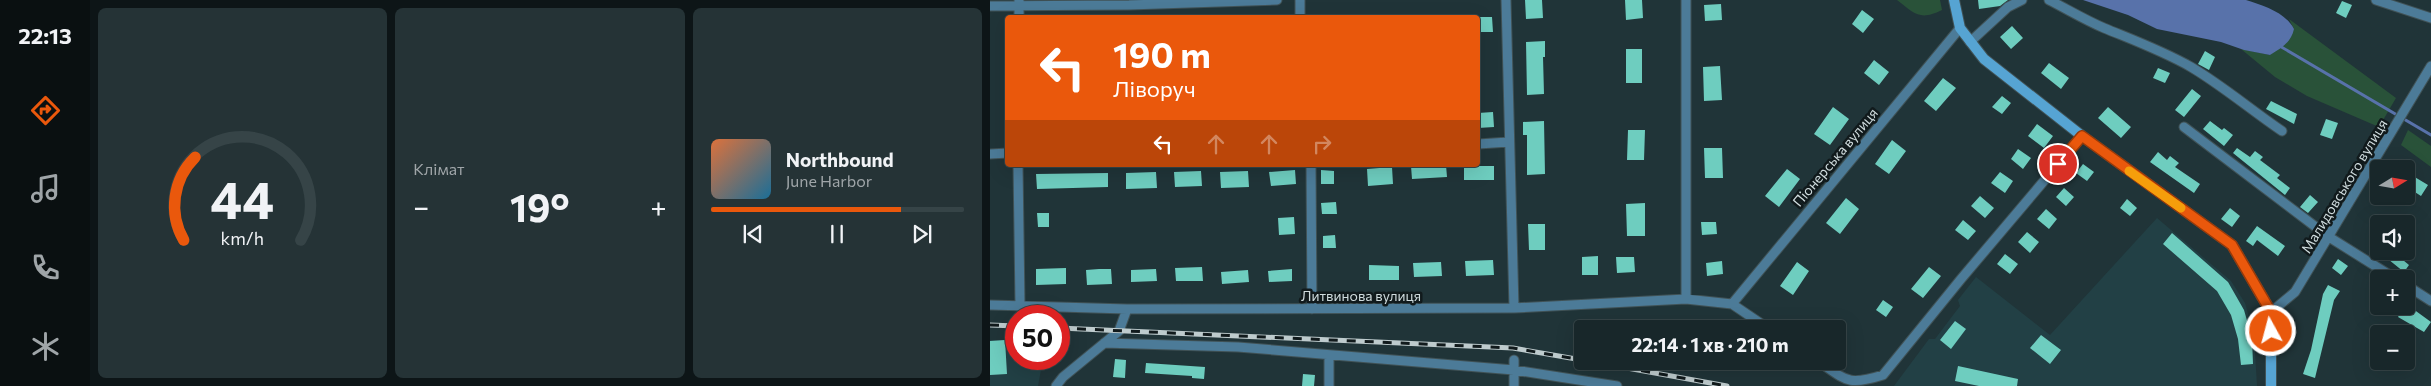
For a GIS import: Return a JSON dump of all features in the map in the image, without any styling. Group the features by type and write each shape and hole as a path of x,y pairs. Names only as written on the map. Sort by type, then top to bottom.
{"main road":[{"path":"1954,0 1960,28 1984,58 2082,136 2232,245 2271,312 2271,386"}],"street":[{"path":"990,6 1019,3 1277,0"},
{"path":"1300,0 1300,15"},
{"path":"1506,0 1514,308"},
{"path":"1686,0 1686,299"},
{"path":"1970,42 2008,8 2022,0"},
{"path":"2049,0 2102,27 2156,49 2191,67 2221,86 2282,131"},
{"path":"2376,0 2431,18"},
{"name":"Піонерська вулиця","path":"1732,304 1960,28"},
{"name":"Малидовського вулиця","path":"2271,312 2295,292 2431,66"},
{"path":"2184,127 2329,237 2382,270"},
{"path":"1831,370 1848,382 1865,381 1883,375 1961,278 2082,136"},
{"path":"1480,144 1509,142"},
{"path":"990,154 1005,153"},
{"path":"1018,167 1020,305"},
{"path":"1311,167 1312,309"},
{"path":"2415,291 2431,301"},
{"name":"Литвинова вулиця","path":"1070,307 1127,309 1514,308 1686,299 1732,304"},
{"path":"1732,304 1756,320"},
{"name":"Литвинова вулиця","path":"990,305 1005,305"},
{"path":"1056,386 1062,377 1118,332 1127,309"},
{"path":"1104,344 1238,347 1514,370 1618,386"},
{"path":"1329,356 1329,386"},
{"path":"1514,360 1514,386"}],"shaded area":[{"path":"2157,218 2231,281 2245,303 2254,335 2257,386 1894,386 1929,339 1935,339 1960,306 1958,300 1976,277 2050,335"},
{"path":"990,340 1005,340 1005,370 1041,370 1038,386 990,386"}],"green space":[{"path":"1897,0 1940,0 1942,10 1928,15 1918,14"},
{"path":"2289,19 2396,98 2379,127 2307,96 2275,77 2241,49 2270,55 2294,29"},
{"path":"2408,130 2431,146 2431,167 2401,145"}],"water":[{"path":"2083,0 2246,0 2267,7 2280,14 2294,29 2288,42 2270,55 2244,50 2221,42 2157,29 2128,15"}],"building":[{"path":"1525,0 1542,0 1543,18 1526,19"},
{"path":"1625,0 1642,0 1643,18 1626,20"},
{"path":"1978,0 2008,0 2000,6 1979,9"},
{"path":"2342,1 2352,5 2346,18 2336,13"},
{"path":"1721,4 1722,20 1705,21 1704,5"},
{"path":"1862,10 1874,19 1863,33 1852,24"},
{"path":"1480,17 1492,17 1493,32 1480,32"},
{"path":"2012,26 2023,38 2011,49 2000,37"},
{"path":"1545,41 1545,57 1543,57 1544,94 1527,95 1526,42"},
{"path":"1626,49 1642,49 1642,83 1626,83"},
{"path":"2205,51 2215,57 2209,70 2198,64"},
{"path":"1874,60 1889,72 1879,85 1864,73"},
{"path":"2049,63 2069,78 2061,89 2041,73"},
{"path":"1720,66 1722,100 1704,101 1703,67"},
{"path":"2158,68 2170,73 2165,83 2153,78"},
{"path":"1943,78 1956,88 1936,111 1924,101"},
{"path":"2192,89 2201,96 2184,117 2175,110"},
{"path":"2002,96 2011,103 2002,114 1992,107"},
{"path":"2271,101 2297,114 2294,124 2266,109"},
{"path":"1833,107 1849,119 1830,145 1814,134"},
{"path":"2108,107 2131,127 2121,138 2098,118"},
{"path":"1493,112 1494,127 1480,128 1480,113"},
{"path":"2326,119 2338,123 2332,139 2320,135"},
{"path":"1544,121 1545,174 1527,175 1527,135 1523,135 1523,122"},
{"path":"2210,121 2233,135 2224,146 2203,129"},
{"path":"2037,124 2053,136 2044,148 2028,136"},
{"path":"1628,130 1645,130 1644,160 1627,160"},
{"path":"1892,140 1906,151 1889,174 1875,164"},
{"path":"1704,148 1722,148 1723,178 1705,178"},
{"path":"2237,148 2250,157 2255,151 2263,157 2260,160 2280,175 2277,178 2290,188 2285,195 2233,153"},
{"path":"2018,149 2031,158 2023,169 2011,159"},
{"path":"2158,152 2167,160 2170,156 2179,163 2175,167 2200,184 2194,193 2150,162"},
{"path":"2083,164 2094,172 2087,181 2076,173"},
{"path":"1494,166 1494,180 1464,180 1464,167"},
{"path":"1392,167 1393,184 1368,186 1367,169"},
{"path":"1411,167 1446,167 1447,177 1412,179"},
{"path":"1787,169 1800,179 1779,207 1765,196"},
{"path":"1295,170 1296,184 1271,186 1269,172"},
{"path":"1321,170 1334,171 1334,184 1321,184"},
{"path":"1201,171 1202,186 1175,187 1174,172"},
{"path":"1248,171 1249,187 1221,188 1220,172"},
{"path":"1156,172 1157,188 1126,189 1126,173"},
{"path":"2000,172 2013,181 2005,193 1991,183"},
{"path":"1108,173 1108,187 1037,189 1036,174"},
{"path":"2415,177 2428,185 2421,196 2415,192"},
{"path":"2064,188 2074,197 2066,206 2056,197"},
{"path":"2310,195 2318,202 2308,213 2300,207"},
{"path":"1980,196 1994,208 1985,218 1971,206"},
{"path":"1846,198 1859,209 1840,234 1826,223"},
{"path":"2127,199 2137,208 2130,216 2120,208"},
{"path":"1336,202 1337,214 1322,214 1321,203"},
{"path":"1645,203 1645,236 1627,236 1626,204"},
{"path":"2230,208 2240,216 2232,227 2221,219"},
{"path":"2046,209 2057,219 2049,229 2037,219"},
{"path":"1037,213 1049,213 1049,227 1038,227"},
{"path":"1294,217 1295,234 1279,235 1278,218"},
{"path":"1963,220 1976,231 1968,240 1955,230"},
{"path":"1701,222 1716,222 1717,234 1702,235"},
{"path":"1528,224 1545,224 1545,250 1529,250"},
{"path":"2257,226 2285,246 2278,256 2257,240 2253,246 2246,241"},
{"path":"2027,232 2039,242 2030,253 2018,242"},
{"path":"2172,233 2228,282 2244,310 2252,338 2253,364 2241,365 2238,339 2231,315 2217,291 2163,244"},
{"path":"1335,235 1336,248 1323,248 1323,236"},
{"path":"2005,254 2018,264 2010,274 1997,264"},
{"path":"1598,256 1598,275 1582,275 1582,257"},
{"path":"1616,257 1634,257 1635,272 1617,273"},
{"path":"2338,259 2348,266 2341,275 2332,268"},
{"path":"1493,260 1494,275 1466,276 1465,261"},
{"path":"2389,260 2403,260 2409,265 2405,270 2402,270"},
{"path":"1722,261 1723,274 1707,276 1706,263"},
{"path":"1441,262 1442,276 1414,277 1413,263"},
{"path":"1797,262 1809,271 1793,295 1780,286"},
{"path":"1369,265 1399,266 1399,280 1369,280"},
{"path":"1202,267 1203,281 1176,281 1175,268"},
{"path":"1929,267 1941,276 1923,298 1911,289"},
{"path":"1066,268 1066,284 1036,285 1036,269"},
{"path":"1111,269 1112,284 1087,285 1086,270"},
{"path":"1156,269 1157,281 1131,282 1131,270"},
{"path":"1292,269 1292,281 1269,282 1268,271"},
{"path":"1248,270 1249,282 1222,284 1221,272"},
{"path":"2328,285 2340,291 2334,300 2315,378 2303,374 2311,350 2323,294"},
{"path":"1883,300 1893,307 1886,317 1876,310"},
{"path":"2415,310 2431,322 2424,332 2415,325 2398,317 2399,315 2415,315"},
{"path":"1955,321 1966,329 1951,349 1940,340"},
{"path":"2041,335 2061,350 2050,364 2030,348"},
{"path":"1005,340 1005,370 1007,370 1007,374 990,375 990,341"},
{"path":"1115,359 1126,360 1125,378 1113,377"},
{"path":"1146,363 1205,367 1204,379 1192,378 1192,376 1145,373"},
{"path":"1958,366 2018,379 2017,386 1979,386 1955,381"},
{"path":"1303,374 1315,375 1314,386 1302,386"}],"waterway":[{"path":"2278,45 2431,135"}],"railway":[{"path":"990,325 1005,326"},
{"path":"1070,328 1513,348 1574,359"},
{"path":"1638,370 1727,386"}],"slow traffic":[{"path":"2129,171 2181,208"}],"route":[{"path":"2058,164 2082,136 2232,245 2271,312 2271,331"}]}
